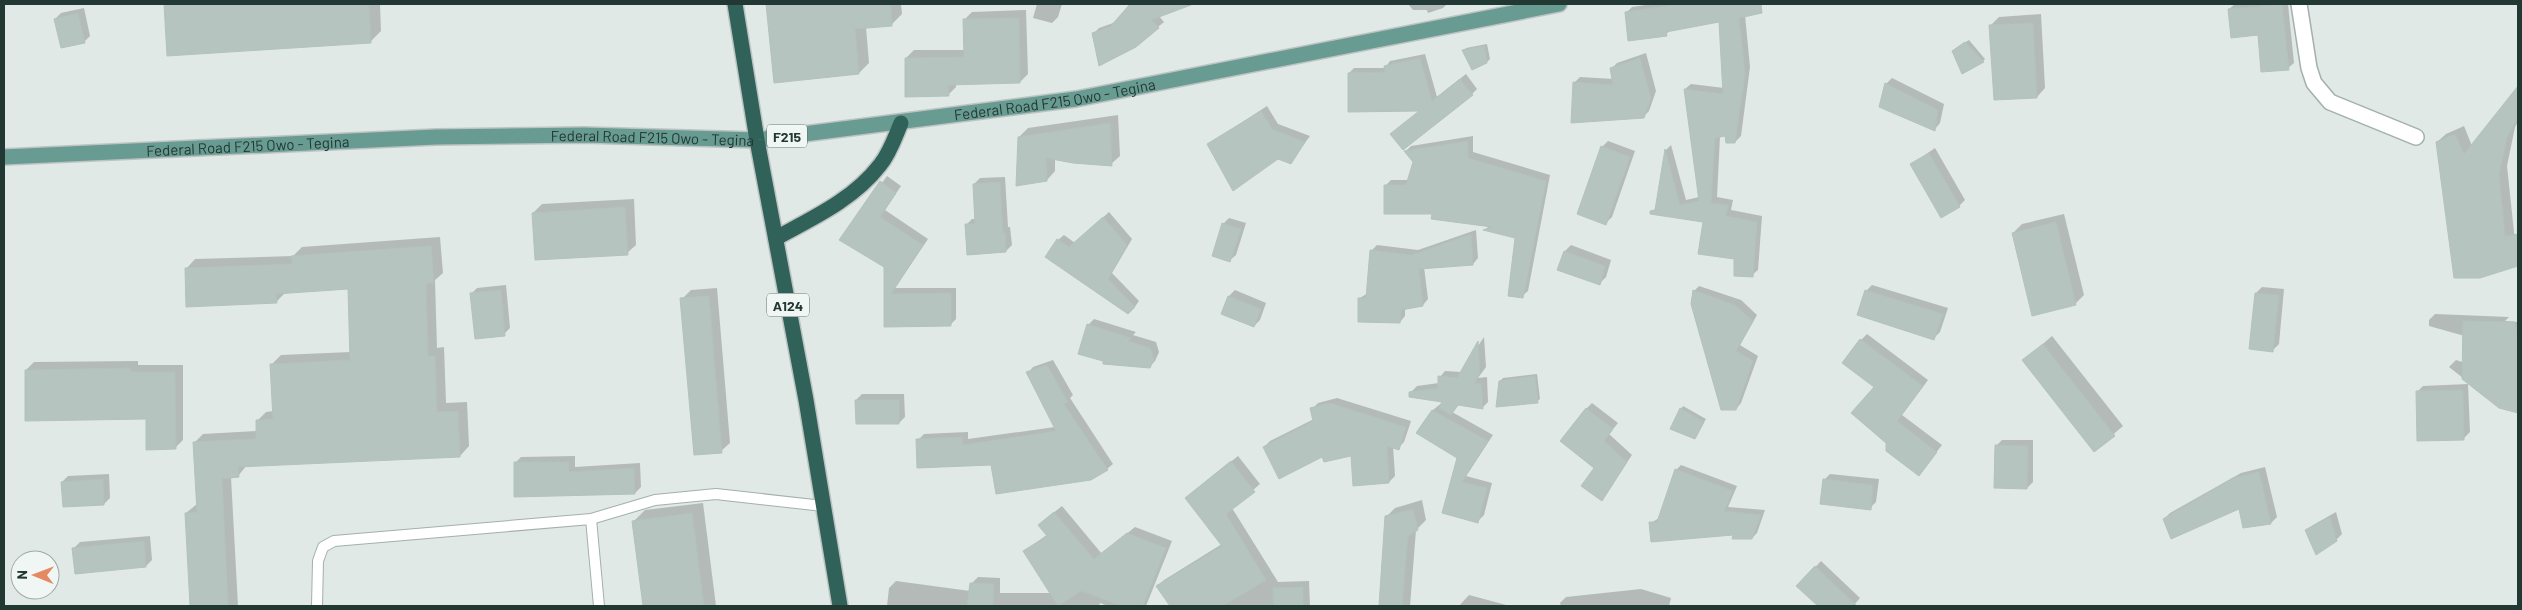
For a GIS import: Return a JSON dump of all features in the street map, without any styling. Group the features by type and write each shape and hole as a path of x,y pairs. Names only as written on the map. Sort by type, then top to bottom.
{"highway":[{"name":"A124","path":"735,4 757,140 806,400 840,606"},
{"path":"776,238 823,212 863,183 881,164 901,122"}],"main road":[{"name":"Federal Road F215 Owo - Tegina","path":"4,157 436,137 584,136 757,140 1076,99 1559,4"}],"street":[{"path":"2300,4 2309,68 2314,83 2330,102 2416,136"}],"lane":[{"path":"317,606 318,561 323,547 334,541 591,519 655,500 716,494 824,506"},
{"path":"591,519 599,606"}],"building":[{"path":"164,4 369,4 371,43 167,56"},
{"path":"766,4 891,4 892,26 855,29 859,74 774,83"},
{"path":"1130,4 1191,5 1151,20 1159,28 1136,47 1099,66 1092,33 1110,27"},
{"path":"1680,4 1761,4 1762,13 1739,18 1745,74 1735,143 1726,143 1725,136 1715,138 1711,203 1728,205 1726,216 1757,222 1753,277 1734,276 1734,259 1698,254 1703,222 1650,214 1650,211 1655,210 1665,149 1680,205 1699,201 1684,89 1723,94 1719,22 1666,32 1667,36 1628,41 1625,12"},
{"path":"2282,4 2289,70 2261,72 2258,35 2231,38 2228,9"},
{"path":"78,13 85,43 61,48 54,19"},
{"path":"1019,18 1020,83 948,85 949,96 905,97 905,58 964,57 963,19"},
{"path":"2033,23 2037,98 1994,100 1989,25"},
{"path":"1965,42 1984,62 1962,74 1952,51"},
{"path":"1484,46 1487,63 1472,70 1462,50"},
{"path":"1420,58 1432,101 1460,79 1473,95 1403,150 1390,134 1419,111 1348,112 1348,73 1385,72 1384,66"},
{"path":"1640,58 1651,98 1644,118 1571,123 1573,82 1613,85 1610,68"},
{"path":"1885,83 1938,110 1935,131 1879,107"},
{"path":"2518,86 2518,119 2507,137 2499,175 2505,236 2518,234 2518,266 2480,278 2454,278 2436,142 2455,134 2464,154"},
{"path":"1261,111 1272,129 1305,142 1291,164 1278,159 1233,191 1207,144"},
{"path":"1110,123 1112,166 1073,163 1046,158 1047,181 1016,186 1018,137"},
{"path":"1468,141 1468,158 1546,181 1523,298 1508,296 1515,238 1483,230 1492,227 1431,219 1432,214 1384,214 1384,185 1406,185 1413,162 1404,151"},
{"path":"1601,146 1630,157 1606,225 1577,214"},
{"path":"1929,153 1960,207 1941,218 1910,164"},
{"path":"880,181 896,193 880,217 923,245 891,294 951,293 951,326 884,327 884,267 839,240"},
{"path":"1000,182 1006,252 967,255 965,224 975,224 973,184"},
{"path":"625,207 628,255 535,260 532,213"},
{"path":"1103,217 1127,245 1108,279 1135,307 1128,314 1045,257 1057,239 1069,247"},
{"path":"2056,222 2076,305 2032,316 2012,233"},
{"path":"1222,223 1241,229 1230,262 1212,256"},
{"path":"1471,234 1473,265 1419,269 1423,306 1401,310 1400,323 1358,322 1358,298 1366,298 1370,250 1412,255"},
{"path":"431,246 434,283 426,283 428,356 435,356 437,412 458,411 460,457 238,467 239,477 222,479 228,606 190,606 185,513 197,512 193,442 256,439 256,420 273,419 270,364 350,360 348,289 276,294 277,303 186,307 185,268 292,264 291,256"},
{"path":"1564,251 1605,266 1600,285 1557,270"},
{"path":"501,290 505,336 475,339 470,293"},
{"path":"1693,290 1735,305 1753,321 1736,351 1753,361 1736,410 1721,410 1691,304"},
{"path":"1865,290 1943,314 1934,340 1857,315"},
{"path":"2255,293 2279,295 2273,352 2249,349"},
{"path":"709,296 722,453 694,455 680,298"},
{"path":"1228,296 1261,309 1254,327 1221,314"},
{"path":"2463,321 2515,322 2518,336 2518,413 2499,408 2462,379"},
{"path":"1087,324 1131,338 1128,341 1150,348 1154,359 1150,368 1103,364 1103,361 1078,354"},
{"path":"1860,339 1923,386 1897,421 1937,452 1919,476 1886,451 1886,443 1851,413 1874,387 1842,363"},
{"path":"1478,341 1480,374 1474,384 1481,383 1483,409 1458,405 1451,415 1439,408 1442,402 1409,397 1409,392 1438,388 1438,376 1457,378"},
{"path":"2043,344 2115,436 2094,452 2022,360"},
{"path":"1047,365 1068,402 1064,404 1108,470 1091,480 996,494 991,465 917,468 916,439 962,437 963,445 1056,431 1026,372"},
{"path":"130,368 131,372 175,372 176,449 146,450 146,419 25,421 25,370"},
{"path":"1535,376 1538,403 1496,407 1499,381"},
{"path":"2463,390 2464,440 2417,441 2416,391"},
{"path":"855,400 899,400 899,424 856,424"},
{"path":"1330,403 1406,427 1399,450 1387,446 1389,483 1353,486 1351,456 1324,462 1322,457 1279,479 1263,447 1313,421 1310,408"},
{"path":"1586,408 1613,429 1604,441 1627,462 1602,501 1581,486 1594,468 1560,441"},
{"path":"1680,408 1704,422 1695,439 1670,429"},
{"path":"1432,410 1488,441 1462,482 1487,488 1478,523 1442,513 1457,458 1416,433"},
{"path":"1995,445 2028,446 2027,489 1994,488"},
{"path":"1231,461 1255,492 1226,514 1266,580 1223,606 1170,606 1156,586 1222,546 1185,498"},
{"path":"514,462 569,462 569,472 634,468 635,494 514,497"},
{"path":"1675,469 1733,491 1724,511 1761,515 1752,539 1732,539 1733,535 1651,542 1649,522 1657,522"},
{"path":"2259,472 2271,524 2243,528 2239,509 2171,539 2163,519 2233,478"},
{"path":"103,479 104,505 63,507 61,482"},
{"path":"1823,479 1873,485 1871,510 1820,504"},
{"path":"1413,509 1418,530 1408,536 1402,606 1379,606 1385,516"},
{"path":"1054,512 1094,559 1127,533 1166,548 1143,606 1122,606 1081,591 1058,606 1023,551 1047,536 1038,525"},
{"path":"692,513 704,606 643,606 632,521"},
{"path":"2330,517 2337,541 2316,555 2305,530"},
{"path":"144,541 146,567 75,574 72,548"},
{"path":"1815,566 1857,606 1818,606 1796,586"},
{"path":"970,583 994,584 993,606 967,606"},
{"path":"1303,587 1303,606 1274,606 1273,588"}]}
